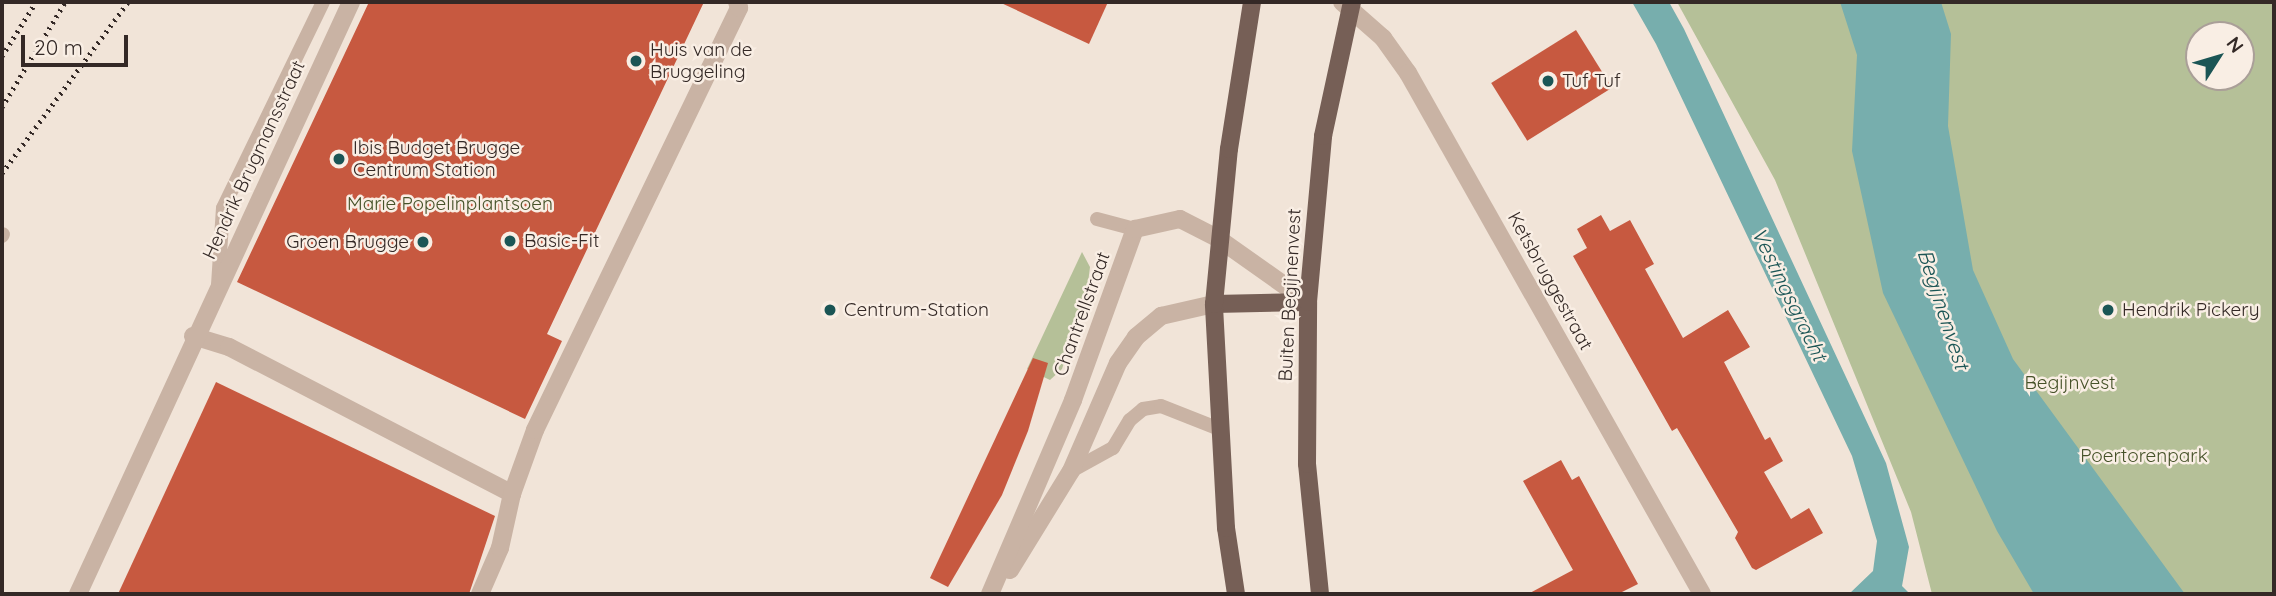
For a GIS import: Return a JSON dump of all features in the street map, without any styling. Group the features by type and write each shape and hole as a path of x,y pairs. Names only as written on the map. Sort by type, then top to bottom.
{"main road":[{"path":"1236,594 1219,429 1214,304 1219,239 1252,2"},
{"name":"Buiten Begijnenvest","path":"1320,594 1307,464 1308,302 1323,136 1348,4"},
{"path":"1214,304 1308,302"}],"street":[{"name":"Hendrik Brugmansstraat","path":"78,594 193,336 351,2"},
{"path":"480,594 500,548 512,494 535,430 739,8 737,2"},
{"name":"Ketsbruggestraat","path":"1348,4 1383,38 1408,73 1702,594"},
{"path":"1135,229 1180,219 1219,239 1308,302"},
{"name":"Chantrellstraat","path":"990,594 1073,400 1135,229"},
{"path":"996,594 1071,471 1118,363 1136,337 1161,316 1214,304"},
{"path":"193,336 229,347 512,494"}],"lane":[{"path":"218,286 223,208 323,2"},
{"path":"1097,219 1135,229"},
{"path":"1071,471 1113,448 1130,419 1143,409 1161,405 1219,429"}],"green space":[{"name":"Begijnvest","path":"1677,2 2274,2 2274,594 1932,594 1911,512 1775,180"},
{"path":"1082,252 1090,267 1087,291 1062,369 1050,380 1027,369"}],"water":[{"name":"Vestingsgracht","path":"1632,2 1669,2 1684,29 1886,463 1909,547 1902,586 1910,594 1849,594 1873,571 1877,541 1852,456 1656,44"},
{"name":"Begijnenvest","path":"1840,2 1941,2 1951,34 1948,126 1973,270 2013,359 2185,594 2034,594 1997,531 1883,293 1852,151 1857,55"}],"building":[{"name":"Groen Brugge","path":"369,2 704,2 547,334 562,341 525,419 237,282"},
{"path":"999,2 1108,2 1089,44"},
{"name":"Tuf Tuf","path":"1576,30 1612,88 1527,141 1491,83"},
{"path":"1601,215 1610,231 1630,220 1654,264 1645,269 1683,338 1728,310 1750,347 1724,362 1765,440 1770,437 1783,461 1764,472 1791,519 1809,508 1823,533 1756,570 1752,568 1735,538 1738,532 1677,428 1672,431 1573,256 1587,248 1577,229"},
{"path":"1033,358 1048,363 1028,431 1002,495 948,587 930,578"},
{"path":"216,382 495,516 469,594 118,594"},
{"path":"1561,460 1572,480 1579,476 1638,584 1618,594 1528,594 1573,570 1523,481"}],"railway":[{"path":"2,56 36,2"},
{"path":"2,107 65,2"},
{"path":"2,173 128,2"}],"place":[{"name":"Huis van de Bruggeling","path":"636,61"},
{"name":"Tuf Tuf","path":"1548,81"},
{"name":"Ibis Budget Brugge Centrum Station","path":"339,159"},
{"name":"Basic-Fit","path":"510,241"},
{"name":"Groen Brugge","path":"423,242"},
{"name":"Centrum-Station","path":"830,310"},
{"name":"Hendrik Pickery","path":"2108,310"}],"park label":[{"name":"Marie Popelinplantsoen","path":"450,204"},
{"name":"Poertorenpark","path":"2144,456"}]}
